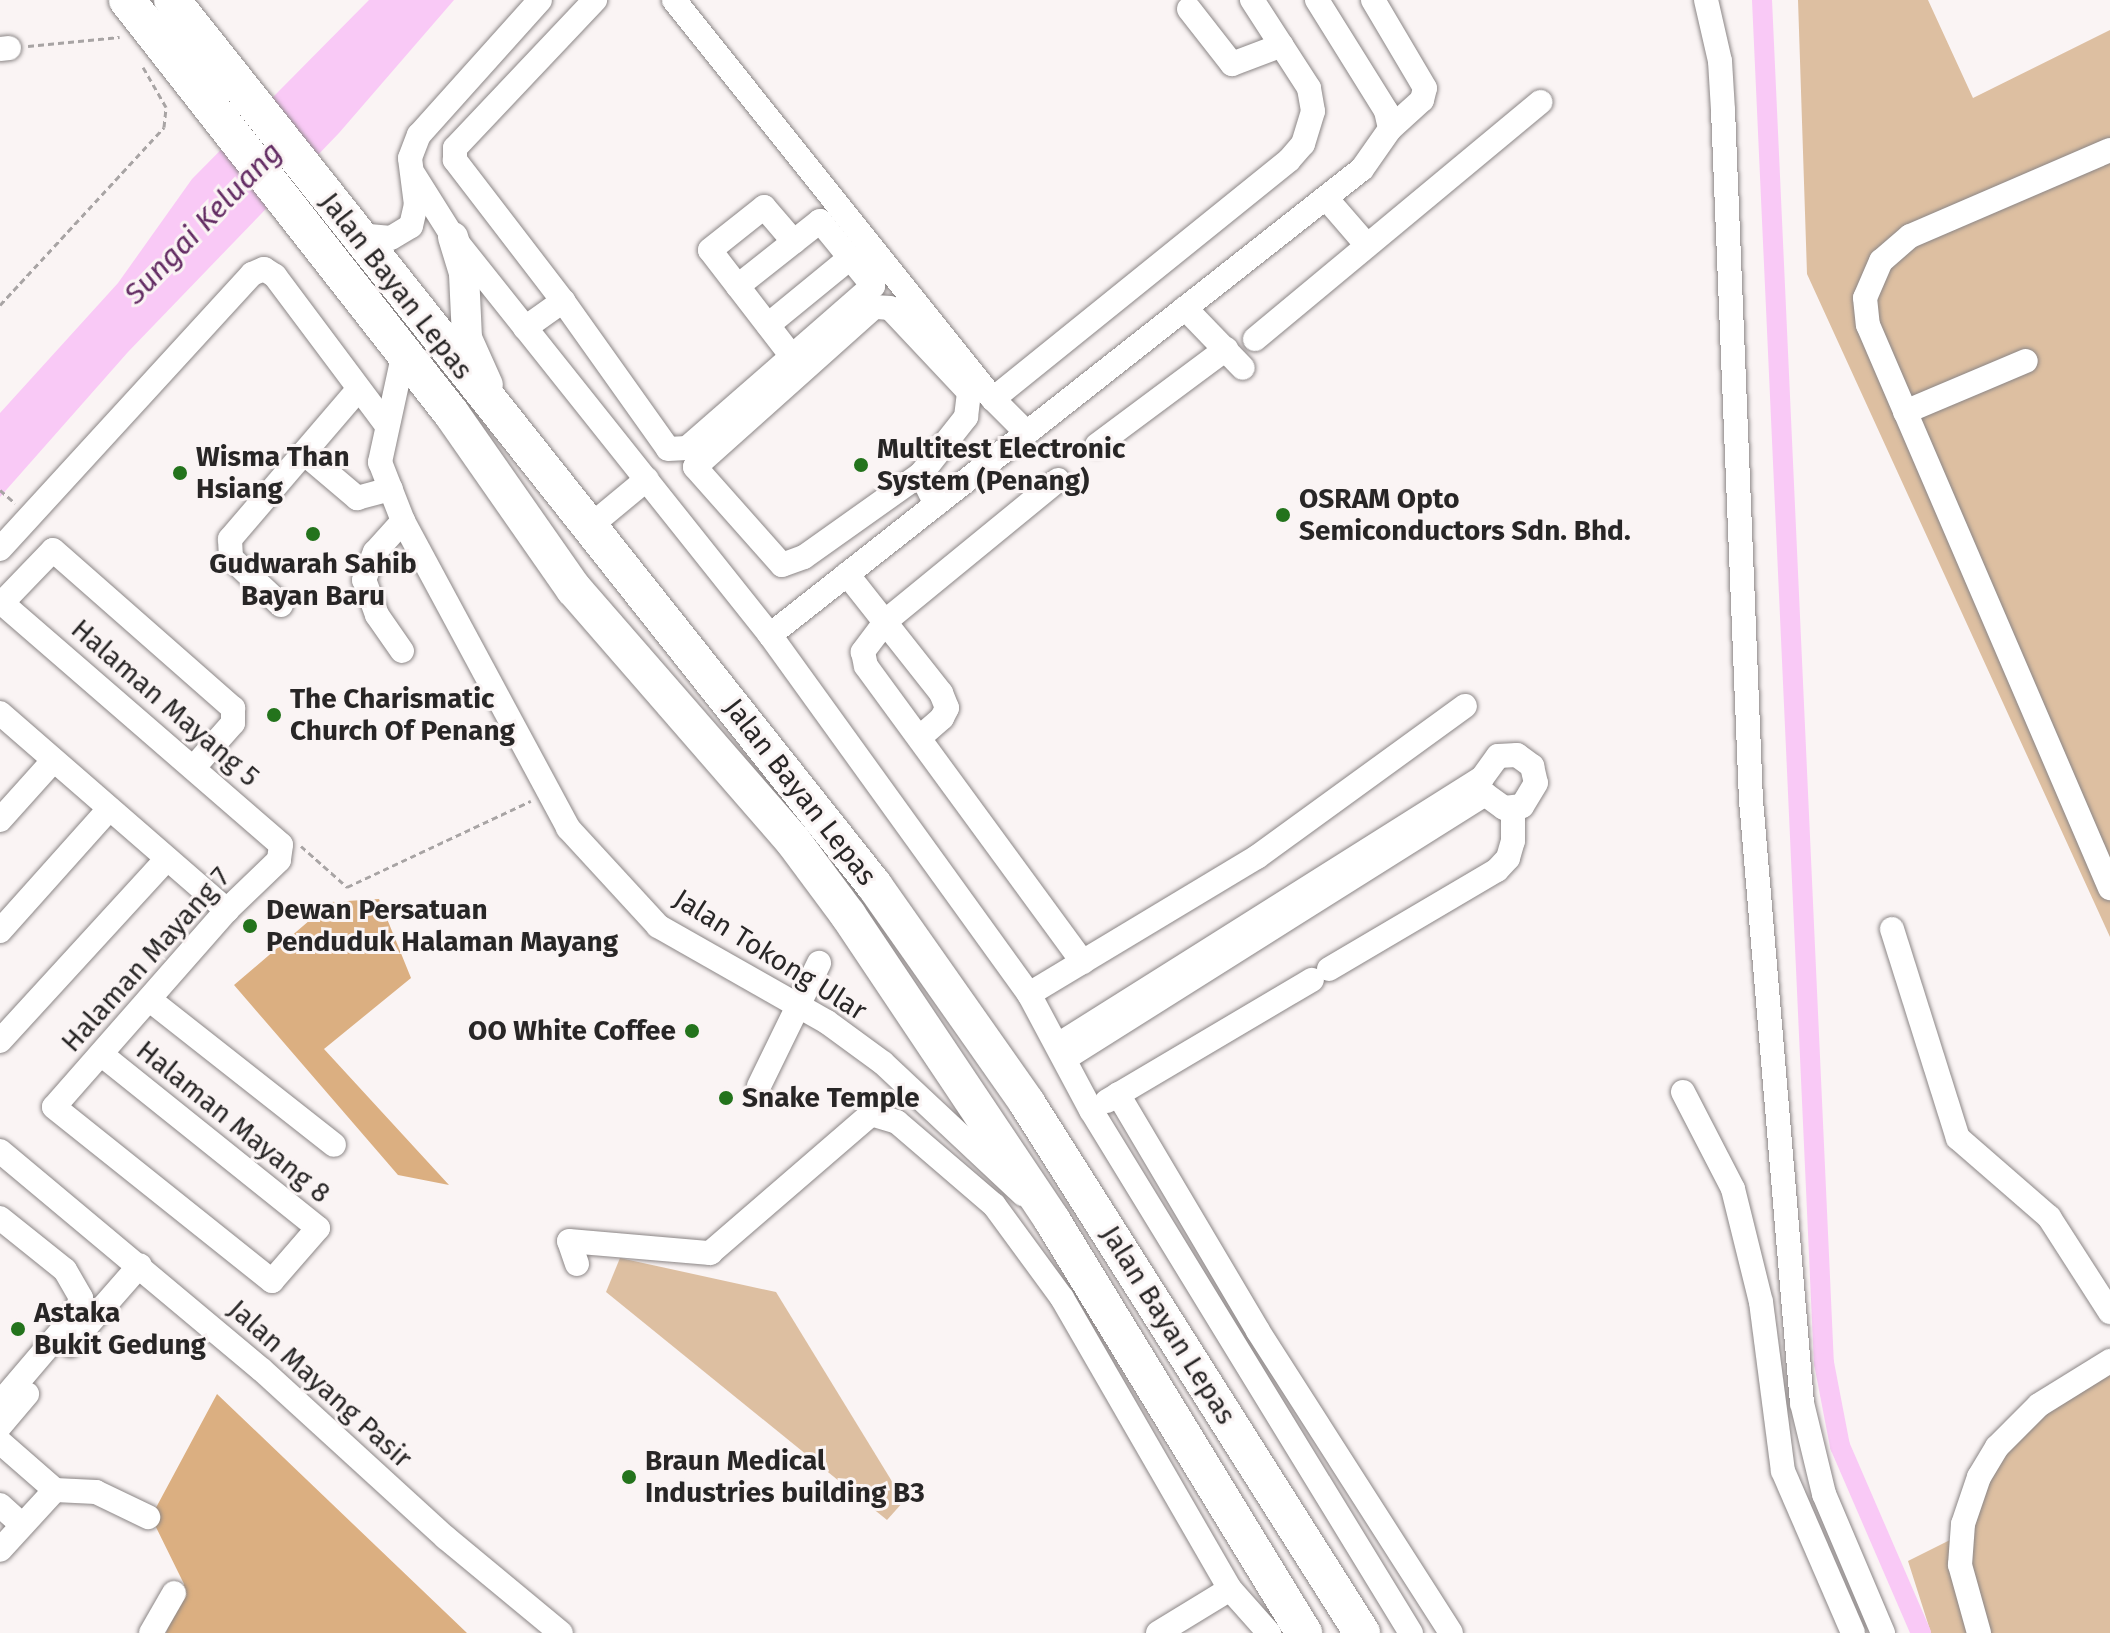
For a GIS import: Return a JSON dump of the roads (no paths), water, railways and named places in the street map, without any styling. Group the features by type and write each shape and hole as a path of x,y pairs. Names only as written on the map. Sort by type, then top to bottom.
{"highway":[{"name":"Jalan Bayan Lepas","path":"127,0 145,48 211,82"},
{"name":"Jalan Bayan Lepas","path":"172,0 211,82 311,207 404,352 574,589 793,841 911,1003 1052,1220 1304,1633"},
{"name":"Jalan Bayan Lepas","path":"311,207 358,235 874,885 1027,1103 1362,1633"}],"main road":[{"path":"453,237 464,274 467,338 514,434"}],"street":[{"path":"358,235 391,238 407,232 415,218 414,175 410,158 419,135 540,0"},
{"path":"595,0 455,148 455,160 563,301 668,449 687,448 790,354 873,286 820,221 738,286"},
{"path":"674,0 993,399 1027,433"},
{"path":"993,399 1289,160 1303,144 1313,111 1309,88 1252,0"},
{"path":"770,635 1362,169 1390,129 1412,112 1425,88 1373,0"},
{"path":"1706,0 1720,61 1751,800 1802,1403 1824,1494 1883,1633"},
{"path":"1329,5 1386,111 1390,129"},
{"path":"1189,9 1232,64 1282,45"},
{"path":"1255,339 1365,243 1540,102"},
{"path":"2110,150 1910,236 1881,261 1865,298 1868,325 2110,888"},
{"path":"414,175 453,237 770,635 1029,994 1091,1110 1411,1633"},
{"path":"1326,198 1365,243"},
{"path":"790,354 710,250 764,207 794,242"},
{"path":"768,325 850,258"},
{"path":"0,549 252,274 264,269 275,276 357,391 385,423"},
{"path":"525,328 563,301"},
{"path":"874,307 890,308 969,392 966,417 921,474 804,557 782,565 695,467 874,307"},
{"path":"1185,308 1243,368"},
{"path":"1097,445 1226,349"},
{"name":"Jalan Tokong Ular","path":"404,352 385,423 380,462 403,521 568,828 658,926 796,1006 883,1063 1052,1220"},
{"path":"1905,412 2026,361"},
{"path":"281,605 226,549 357,391"},
{"path":"304,453 357,498 391,489"},
{"path":"921,474 936,505"},
{"path":"589,527 647,479"},
{"path":"1058,480 886,621 868,638 863,652 866,666 1083,962"},
{"path":"402,651 377,615 364,580 375,552 403,521"},
{"path":"4,596 53,550 233,708 233,723 195,766"},
{"path":"847,574 886,621 947,708 919,738"},
{"name":"Halaman Mayang 5","path":"4,596 195,766 281,849"},
{"path":"1029,994 1257,857 1465,706"},
{"path":"0,713 227,910"},
{"path":"1061,1052 1484,786 1498,756 1525,759 1536,783 1529,800 1513,809 1496,806 1484,786"},
{"path":"0,820 53,761"},
{"path":"0,931 109,809"},
{"path":"1091,1110 1497,870 1508,858 1513,841 1513,809"},
{"name":"Halaman Mayang 7","path":"54,1107 281,849"},
{"path":"0,1041 167,859"},
{"path":"1892,929 1958,1138 2049,1217 2110,1312"},
{"path":"759,1086 819,963"},
{"path":"150,1000 334,1145"},
{"name":"Halaman Mayang 8","path":"54,1107 272,1281 318,1228 101,1054"},
{"path":"1683,1092 1733,1189 1761,1302 1783,1471 1853,1633"},
{"path":"1118,1094 1258,1331 1451,1633"},
{"path":"577,1264 569,1241 710,1253 871,1114 897,1122 994,1205 1062,1298 1230,1589 1259,1630"},
{"name":"Jalan Mayang Pasir","path":"0,1151 140,1265 446,1538 561,1633"},
{"path":"0,1218 65,1270 81,1298 75,1315 0,1403"},
{"path":"0,1426 140,1265"},
{"path":"1234,1344 1258,1331"},
{"path":"1979,1633 1960,1565 1963,1524 1979,1477 1997,1447 2039,1405 2110,1361"},
{"path":"0,1442 55,1490 96,1492 148,1517"},
{"path":"0,1550 55,1490"},
{"path":"0,1505 22,1525"},
{"path":"1158,1633 1230,1589"},
{"path":"151,1633 174,1593"}],"water":[{"name":"Sungai Keluang","path":"369,0 454,0 339,133 128,352 0,497 0,413 118,283 192,179"}],"waterway":[{"path":"1762,0 1824,1363 1840,1446 1921,1633"}],"place":[{"name":"Multitest Electronic System (Penang)","path":"861,465"},
{"name":"Wisma Than Hsiang","path":"180,473"},
{"name":"OSRAM Opto Semiconductors Sdn. Bhd.","path":"1283,515"},
{"name":"Gudwarah Sahib Bayan Baru","path":"313,534"},
{"name":"The Charismatic Church Of Penang","path":"274,715"},
{"name":"Dewan Persatuan Penduduk Halaman Mayang","path":"250,926"},
{"name":"OO White Coffee","path":"692,1031"},
{"name":"Snake Temple","path":"726,1098"},
{"name":"Astaka Bukit Gedung","path":"18,1329"},
{"name":"Braun Medical Industries building B3","path":"629,1477"}]}
